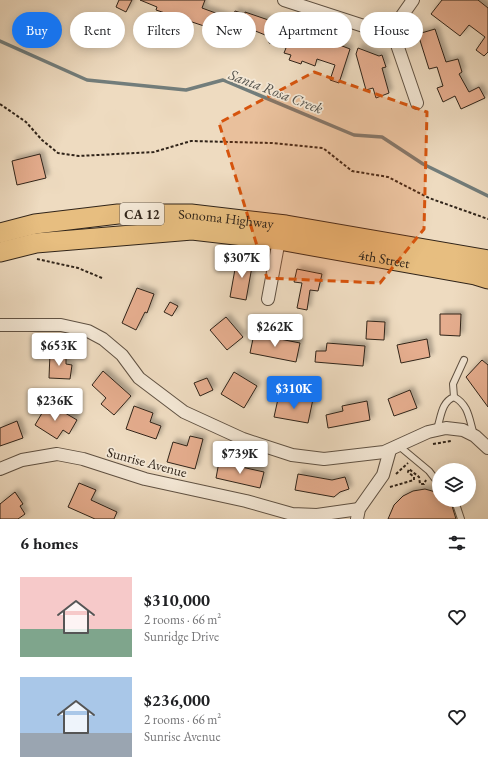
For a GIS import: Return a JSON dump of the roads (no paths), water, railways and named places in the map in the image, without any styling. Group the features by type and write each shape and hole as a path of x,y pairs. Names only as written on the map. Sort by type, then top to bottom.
{"main road":[{"name":"Sonoma Highway","path":"0,233 35,224 118,214 191,214 282,232"},
{"name":"Sonoma Highway","path":"0,252 36,243 192,230 282,232"},
{"name":"4th Street","path":"282,232 488,260"},
{"name":"4th Street","path":"282,232 488,279"}],"street":[{"path":"284,0 360,25"},
{"path":"405,12 413,0"},
{"path":"398,48 417,103"},
{"path":"268,299 282,232"},
{"path":"0,325 61,325 88,331 102,339 122,355 139,378 184,412 243,439 292,455 324,459 394,448 428,432 446,428 463,430 474,436 488,448"},
{"path":"358,514 383,474 394,448"},
{"name":"Sunrise Avenue","path":"0,469 22,460 57,454 84,459 145,479 246,501 292,514 358,514"}],"lane":[{"path":"454,397 453,384 464,360"},
{"path":"437,430 444,406 448,399 454,397 461,401 467,409 474,436"},
{"path":"394,448 429,471 432,475"},
{"path":"457,507 460,519"}],"waterway":[{"name":"Santa Rosa Creek","path":"0,41 87,80 186,90 223,80 354,135 382,137 423,164 488,196"}]}
